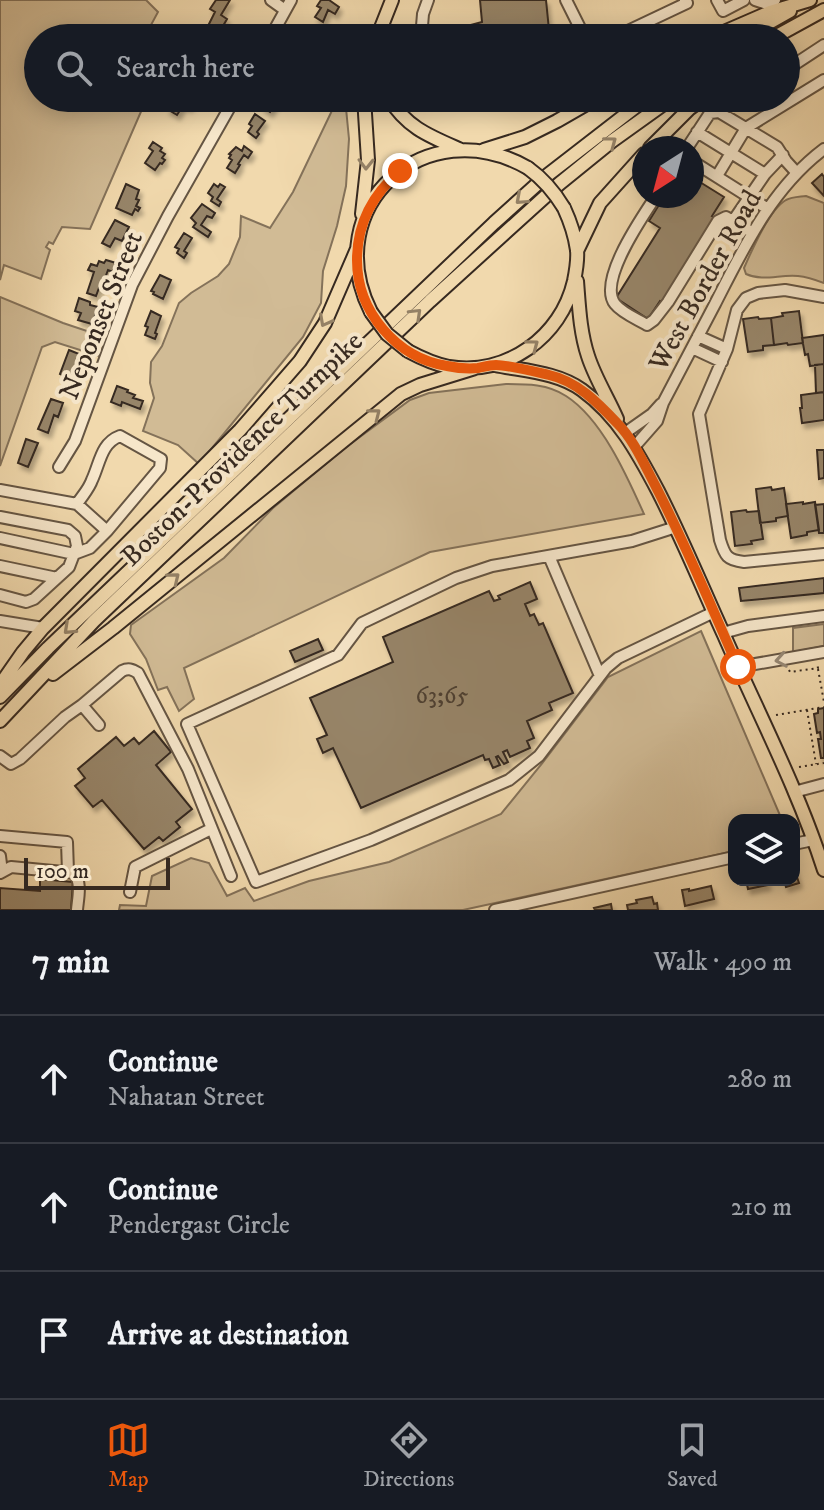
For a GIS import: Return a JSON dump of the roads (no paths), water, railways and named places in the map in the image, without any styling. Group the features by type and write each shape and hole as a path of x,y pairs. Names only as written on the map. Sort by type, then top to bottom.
{"main road":[{"path":"384,24 392,0"},
{"path":"736,24 771,5 810,0"},
{"path":"767,24 810,0"},
{"path":"798,24 824,10"},
{"path":"800,28 824,10"},
{"path":"365,112 368,160 357,270 371,312 387,334 408,351 439,365 458,368 495,365 514,358 545,336 563,312 576,271"},
{"path":"396,112 424,134 459,149"},
{"path":"484,150 525,137 573,112"},
{"name":"Boston-Providence Turnpike","path":"0,697 494,223 545,177 629,112"},
{"name":"Boston-Providence Turnpike","path":"0,721 94,621 430,301 559,184 652,112"},
{"path":"662,136 686,112"},
{"path":"361,229 377,194 400,171 425,157 459,149 500,154 528,168 559,200 570,221 577,251 583,337 594,372 676,527 794,792 824,870"},
{"path":"577,251 607,194 632,167"},
{"path":"0,685 43,628 231,439 300,361 325,323 357,249"},
{"path":"495,365 566,380 583,391 623,429"},
{"path":"24,695 113,628 401,394 475,368"}],"street":[{"path":"271,0 288,5 278,24"},
{"path":"422,24 428,0"},
{"path":"566,0 578,24"},
{"path":"643,24 687,3 685,0"},
{"path":"717,0 723,11 744,0"},
{"path":"755,0 771,5"},
{"path":"800,61 824,45"},
{"path":"800,96 824,80"},
{"name":"Neponset Street","path":"59,467 75,441 132,285 227,112"},
{"path":"694,136 710,113 719,112 777,147 796,172"},
{"path":"717,176 746,128 775,112"},
{"path":"697,132 765,174"},
{"name":"West Border Road","path":"635,446 657,421 663,403 698,336 768,209 796,172 824,149"},
{"path":"733,221 765,174 783,155"},
{"path":"704,168 768,209"},
{"path":"648,208 617,263 612,297 616,306 647,325 668,302 718,221 726,217 753,233"},
{"path":"824,297 785,290 758,293 746,298 737,310 727,349 699,414 724,554 734,561 744,562 824,554"},
{"path":"698,336 727,349"},
{"path":"692,348 722,362"},
{"path":"623,429 652,414 663,403"},
{"path":"0,538 74,554 90,548 160,468 161,459 120,436 110,440 103,450 92,482 77,504"},
{"path":"0,490 77,504 107,531"},
{"path":"0,517 68,530 75,536 77,546 69,567 34,599 26,602 0,595"},
{"path":"676,527 632,541 492,566 442,585 362,623 338,655 187,724 256,882 371,840 509,780 539,756 606,668 618,658 714,612"},
{"path":"549,556 600,676"},
{"path":"0,566 57,578"},
{"path":"723,633 748,626 824,616"},
{"path":"0,621 43,628"},
{"path":"738,667 824,652"},
{"path":"0,770 20,759 65,717 122,671 127,669 138,673 188,769 231,876"},
{"path":"82,705 99,725"},
{"path":"0,756 11,764"},
{"path":"794,792 824,784"},
{"path":"130,892 135,867 211,829"},
{"path":"0,836 67,842 68,872"},
{"path":"800,843 813,840"},
{"path":"0,856 1,872 11,867 77,875 77,910"},
{"path":"495,910 728,858"}]}
